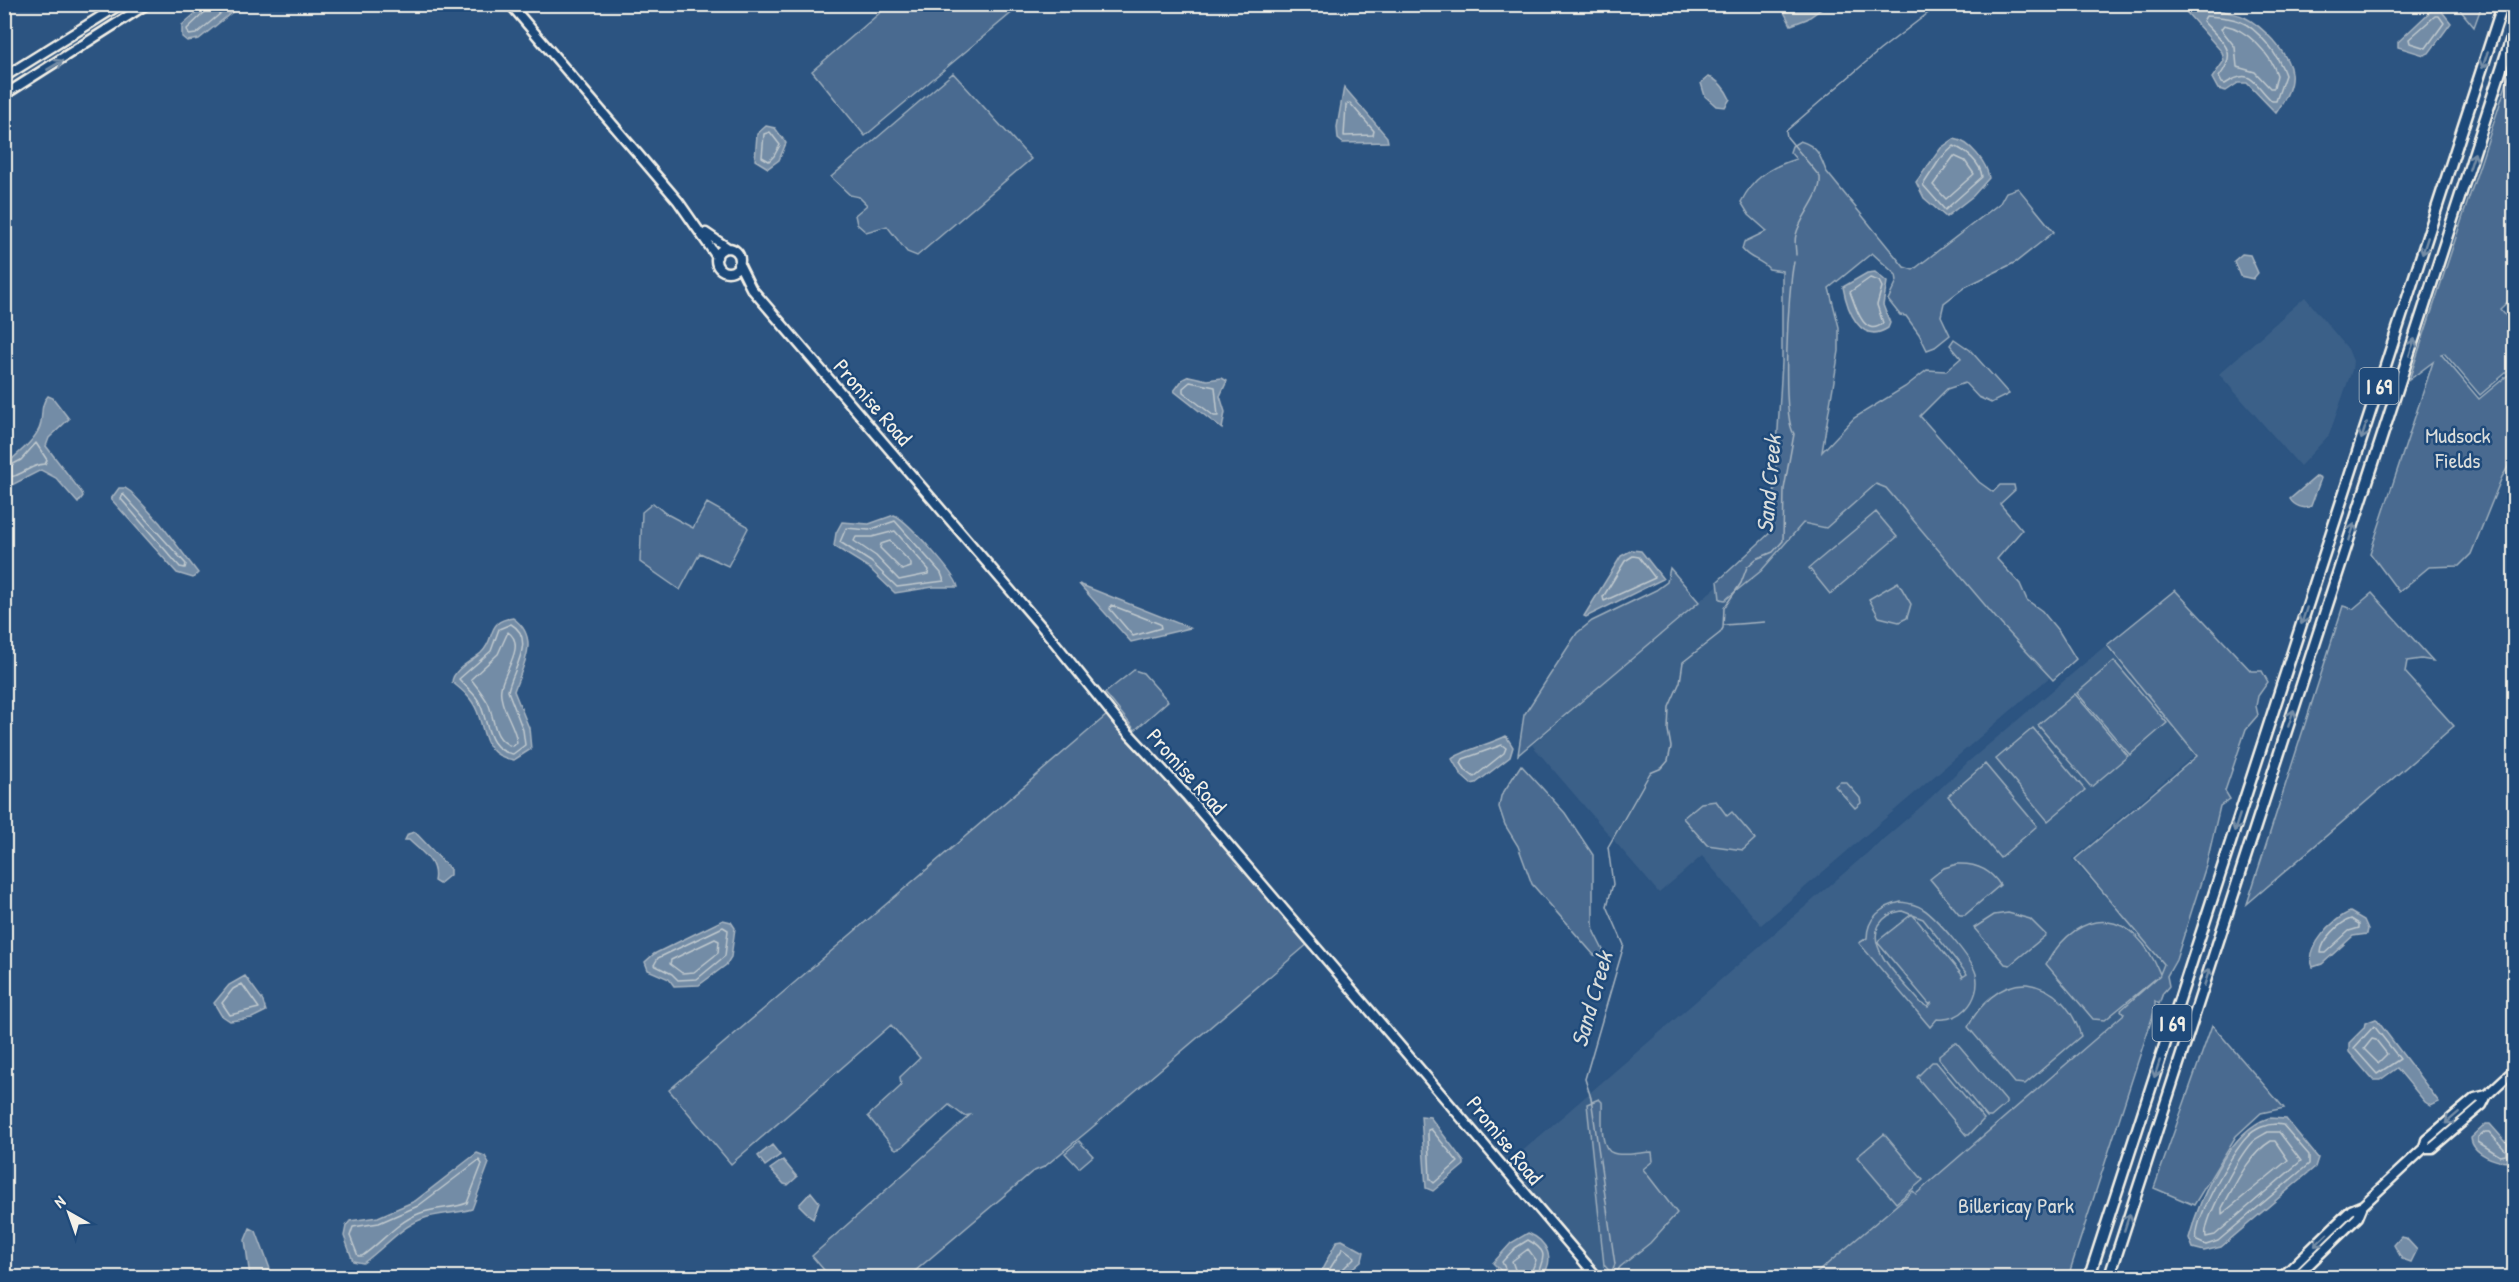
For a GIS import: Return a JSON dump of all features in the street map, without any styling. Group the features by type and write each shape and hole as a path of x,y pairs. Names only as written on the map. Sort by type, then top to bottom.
{"highway":[{"name":"I 69","path":"2088,1278 2504,4"},
{"name":"I 69","path":"2109,1278 2514,30"}],"main road":[{"path":"4,77 121,4"},
{"path":"4,95 147,4"},
{"path":"510,4 700,230 717,257 720,268 728,272 735,270 739,264 737,252 700,230"},
{"path":"717,257 720,252 728,248"},
{"name":"Promise Road","path":"739,264 751,288 1047,633 1121,725 1207,819 1595,1274"},
{"name":"Promise Road","path":"728,272 751,288"},
{"path":"2281,1278 2351,1210 2363,1205 2424,1148 2426,1140 2475,1098 2487,1095 2514,1070"},
{"path":"2295,1278 2358,1217 2363,1205"}],"shaded area":[{"path":"2305,297 2348,349 2353,361 2352,370 2329,435 2300,466 2219,374"},
{"path":"1865,459 2051,676 1761,925 1702,856 1659,893 1532,745"},
{"path":"2105,646 2197,753 2072,859 2167,966 2164,979 1819,1277 1603,1277 1511,1166 1511,1161 1924,804 1968,762"}],"green space":[{"path":"889,5 1021,5 865,136 812,71"},
{"path":"2456,5 2482,5 2474,27"},
{"name":"Mudsock Fields","path":"2514,61 2514,296 2500,309 2514,325 2514,366 2480,395 2444,353 2441,354 2479,399 2514,370 2514,457 2502,477 2471,554 2459,566 2429,567 2399,592 2370,553 2433,362 2409,380"},
{"path":"953,73 1031,159 917,256 907,252 887,226 866,232 857,224 855,215 867,205 859,197 850,195 831,177"},
{"path":"1800,141 1817,152 1826,171 1904,267 1913,270 2000,203 2006,192 2018,188 2054,232 2016,262 1965,287 1944,303 1941,316 1950,335 1935,347 1927,350 1906,316 1900,315 1888,300 1897,281 1896,275 1872,253 1829,288 1839,327 1839,351 1822,452 1854,418 1905,387 1927,370 1946,371 1961,358 1950,345 1954,339 1970,350 2009,394 1991,403 1978,397 1965,383 1947,389 1920,416 1979,482 1993,492 2000,485 2014,485 2015,490 2000,504 2022,530 1997,559 2020,584 2027,600 2042,611 2060,633 2076,659 2053,680 2001,624 1886,488 1876,484 1826,528 1803,523 1761,571 1725,600 1720,599 1718,581 1772,531 1782,362 1782,271 1769,269 1742,249 1744,242 1767,231 1749,215 1741,202 1751,186 1763,174 1796,159 1790,152 1792,146"},
{"path":"653,503 665,513 693,528 707,503 748,528 728,566 700,553 680,590 640,562 642,512"},
{"path":"1876,512 1897,537 1830,594 1809,568"},
{"path":"1670,568 1699,602 1518,755 1524,715 1577,633 1592,621 1656,590 1667,582"},
{"path":"1898,582 1911,604 1907,618 1899,622 1879,617 1869,599"},
{"name":"Billericay Park","path":"2175,590 2251,671 2262,671 2268,682 2258,696 2256,706 2258,715 2246,729 2225,791 2230,799 2220,806 2206,866 2176,960 2167,976 2169,986 2163,993 2159,1004 2155,1001 2155,1009 2068,1277 1812,1277 1913,1191 1916,1194 2124,1014 2121,1010 2160,975 2105,1020 2093,1019 2046,964 2060,944 2075,931 2091,923 2107,922 2122,926 2137,936 2149,952 2160,974 2164,964 2075,859 2197,756 2107,645"},
{"path":"2372,593 2433,661 2421,659 2407,661 2405,672 2454,726 2247,904 2343,606 2353,609"},
{"path":"2114,661 2167,723 2130,755 2077,693"},
{"path":"1134,670 1143,673 1168,701 1135,730 1105,693"},
{"path":"2075,694 2128,756 2091,787 2038,725"},
{"path":"1107,715 1309,943 1088,1131 1044,1167 1032,1172 908,1277 830,1277 812,1256 970,1115 964,1116 949,1105 902,1147 896,1149 893,1147 868,1116 901,1086 900,1077 920,1058 891,1025 731,1164 669,1090"},
{"path":"2033,728 2085,790 2048,821 1996,759"},
{"path":"1985,764 2037,826 2000,858 1948,796"},
{"path":"1521,765 1565,813 1593,855 1594,932 1604,952 1599,956 1594,955 1532,884 1518,846 1505,825 1499,807 1501,796"},
{"path":"1840,782 1846,782 1860,798 1861,803 1855,808 1835,786"},
{"path":"1716,801 1727,816 1732,812 1755,839 1743,850 1707,845 1683,818 1701,803"},
{"path":"1957,864 1982,868 2000,885 1965,915 1960,915 1930,879 1944,868"},
{"path":"1901,902 1920,907 1929,913 1961,949 1976,974 1977,988 1974,997 1963,1012 1949,1018 1937,1019 1930,1027 1859,943 1867,938 1870,924 1877,914 1888,906","holes":["1902,911 1911,915 1878,943 1929,1004 1932,1003 1928,1007 1921,1003 1889,966 1882,956 1878,945 1876,935 1879,925 1889,915","1913,915 1923,919 1967,974 1961,978 1963,976"]},
{"path":"2008,913 2030,919 2046,935 2010,965 2005,964 1974,928 1994,915"},
{"path":"2027,984 2055,995 2068,1009 2081,1036 2025,1084 2015,1083 1968,1027 1984,1003 1999,991"},
{"path":"2212,1025 2284,1108 2261,1113 2236,1136 2194,1205 2154,1188"},
{"path":"1957,1043 2006,1101 2006,1104 1991,1117 1987,1117 1939,1059 1939,1055"},
{"path":"1932,1062 1936,1062 1984,1119 1969,1135 1966,1135 1917,1077"},
{"path":"1599,1099 1602,1102 1603,1138 1608,1150 1621,1155 1652,1152 1653,1161 1643,1169 1677,1213 1650,1243 1620,1267 1614,1276 1604,1265 1587,1104"},
{"path":"1884,1134 1923,1180 1896,1203 1857,1157"},
{"path":"1079,1141 1093,1156 1079,1168 1065,1153"}],"water":[{"path":"205,5 241,5 199,39 187,41 182,37 182,25"},
{"path":"1805,5 1827,5 1807,19 1791,25 1784,12"},
{"path":"2180,5 2240,15 2258,26 2273,40 2285,57 2291,73 2287,94 2276,113 2247,83 2238,83 2226,91 2218,89 2212,78 2224,61 2222,52"},
{"path":"2434,8 2440,9 2451,23 2429,53 2424,55 2398,47 2398,42"},
{"path":"1708,77 1718,82 1730,99 1725,107 1716,106 1705,96 1701,83"},
{"path":"1344,87 1387,137 1388,142 1343,143 1338,139 1337,127"},
{"path":"766,126 775,128 786,143 779,160 768,168 755,160 757,134"},
{"path":"1954,139 1972,148 1985,166 1989,178 1973,196 1946,217 1924,198 1916,182 1941,148"},
{"path":"2242,254 2250,255 2258,273 2253,279 2240,276 2234,261"},
{"path":"1875,272 1887,282 1883,305 1890,323 1888,328 1870,332 1856,322 1843,287 1867,273"},
{"path":"1189,376 1207,380 1222,378 1227,381 1220,396 1225,412 1222,429 1174,391 1183,379"},
{"path":"48,396 53,398 69,419 49,438 46,446 82,493 83,496 78,503 56,478 41,470 12,485 5,482 5,466 36,434"},
{"path":"2317,476 2321,478 2311,506 2299,507 2294,504 2290,499"},
{"path":"119,488 125,488 131,492 160,523 198,573 193,578 177,573 111,499"},
{"path":"894,515 930,548 949,571 958,587 933,587 895,593 868,567 834,546 836,533 842,522 869,524"},
{"path":"1632,550 1641,551 1663,579 1584,616 1621,556"},
{"path":"1079,584 1190,628 1131,642"},
{"path":"513,618 526,634 528,643 525,662 514,691 529,728 531,749 514,760 496,753 491,748 484,735 475,706 452,682 459,669 486,647 495,626 504,620"},
{"path":"1506,736 1513,747 1510,757 1476,783 1471,784 1461,775 1452,759"},
{"path":"415,832 450,869 450,875 439,884 434,881 434,868 428,858 409,840 405,840 408,834"},
{"path":"2350,912 2364,920 2368,929 2367,934 2353,936 2322,964 2313,967 2311,959 2313,951 2322,935 2336,920"},
{"path":"723,920 731,922 735,928 731,957 726,965 699,985 674,986 669,979 648,970 645,962 654,954"},
{"path":"245,976 262,999 266,1011 252,1018 230,1021 221,1015 214,1003 229,985"},
{"path":"2376,1019 2439,1102 2431,1106 2425,1102 2397,1068 2380,1080 2373,1080 2349,1052 2349,1043 2364,1028 2365,1023"},
{"path":"1421,1116 1430,1117 1464,1162 1464,1165 1433,1191 1426,1188"},
{"path":"2269,1118 2286,1119 2318,1158 2315,1167 2221,1247 2204,1251 2193,1248 2189,1238 2194,1222 2208,1186 2218,1168 2241,1136 2254,1125"},
{"path":"2486,1124 2490,1124 2513,1150 2511,1161 2499,1161 2486,1157 2472,1144 2471,1138"},
{"path":"772,1145 780,1155 765,1166 758,1156"},
{"path":"477,1153 485,1156 489,1163 472,1209 422,1219 398,1233 363,1263 353,1261 344,1236 346,1226 350,1221 378,1217 415,1201"},
{"path":"783,1160 797,1177 788,1185 784,1184 770,1169"},
{"path":"811,1192 819,1202 813,1219 799,1205"},
{"path":"250,1228 256,1231 273,1277 250,1277 245,1240"},
{"path":"1528,1233 1541,1241 1548,1252 1546,1271 1541,1277 1507,1277 1493,1263 1511,1243"},
{"path":"2401,1237 2406,1238 2417,1250 2411,1262 2402,1259 2394,1245"},
{"path":"1342,1240 1364,1252 1362,1260 1342,1277 1318,1277 1337,1241"}],"waterway":[{"name":"Sand Creek","path":"1796,255 1795,242 1798,228 1818,191 1820,177 1787,137 1786,131 1880,50 1940,4"},
{"name":"Sand Creek","path":"1609,1278 1615,1264 1591,1098 1585,1079 1624,945 1607,906 1613,884 1608,847 1650,773 1662,768 1668,761 1671,747 1668,730 1669,707 1680,682 1683,662 1720,633 1723,628 1724,608 1741,583 1747,567 1756,559 1773,552 1783,541 1784,489 1794,434 1790,422 1787,378 1788,323 1794,262"},
{"path":"1724,625 1765,622"}]}
